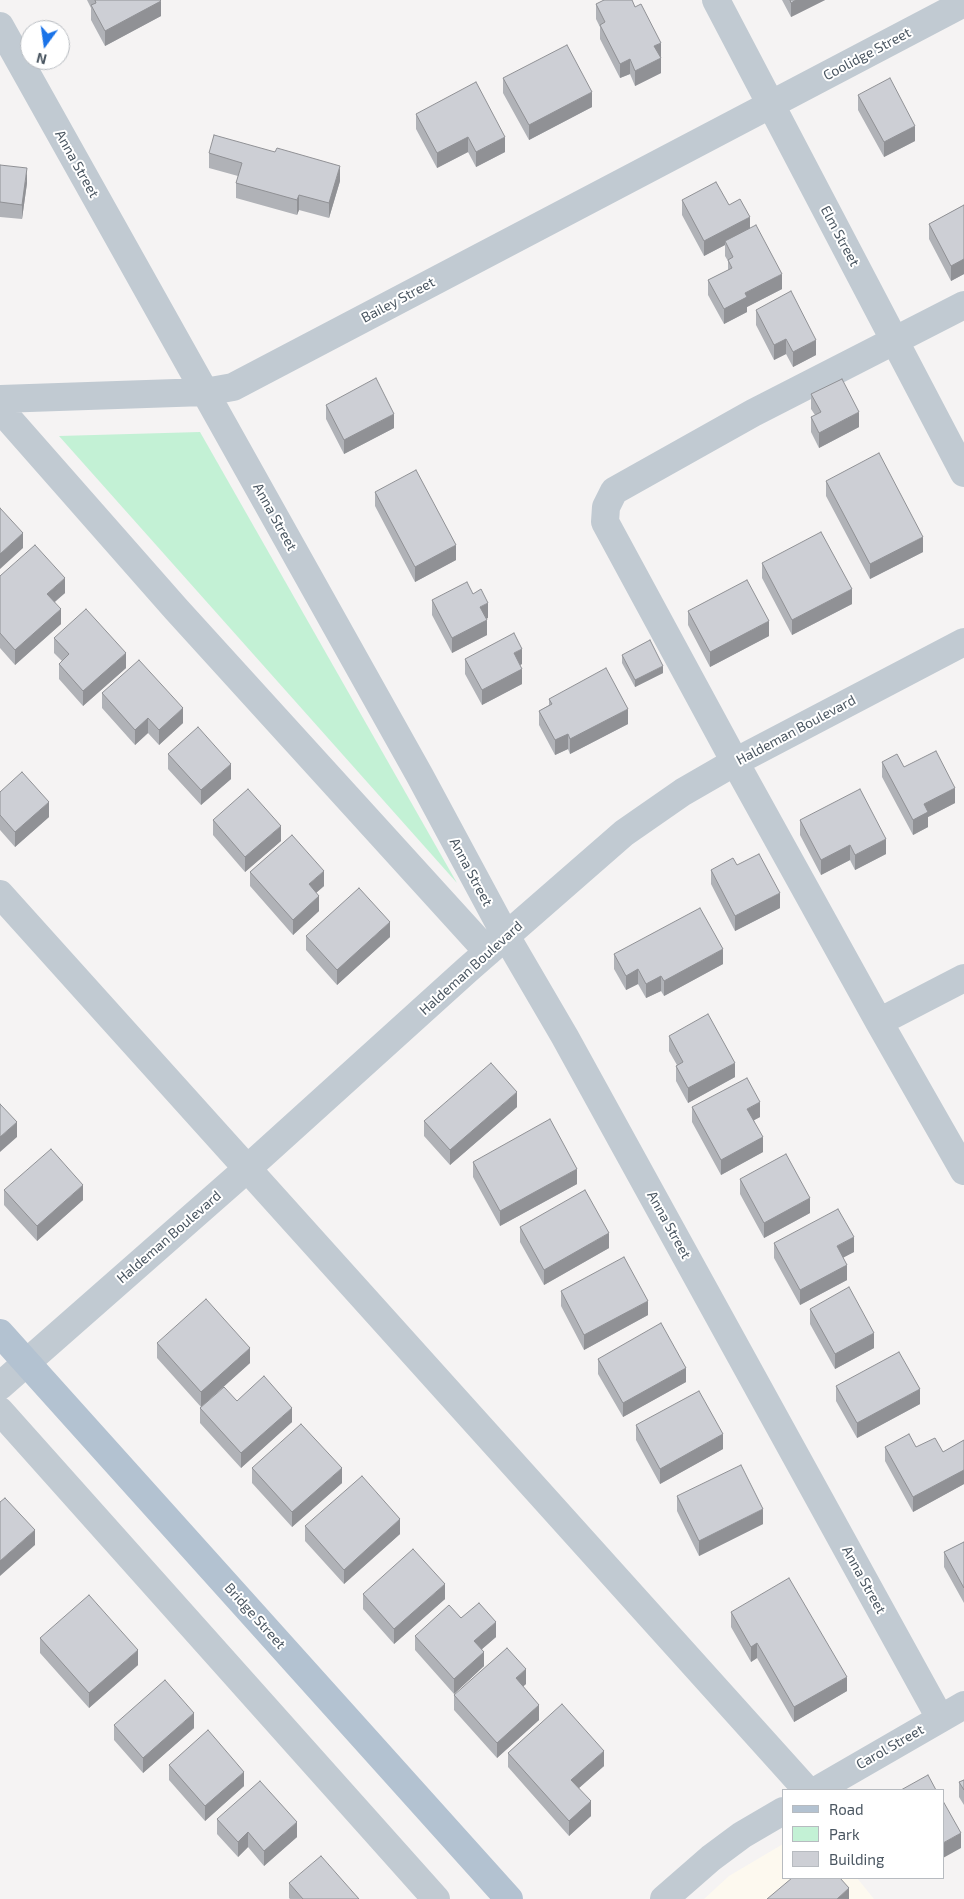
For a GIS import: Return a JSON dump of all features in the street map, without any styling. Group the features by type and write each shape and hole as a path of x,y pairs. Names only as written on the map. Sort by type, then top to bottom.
{"main road":[{"name":"Bridge Street","path":"0,1333 509,1899"}],"street":[{"name":"Elm Street","path":"716,0 896,340 964,473"},
{"name":"Coolidge Street","path":"770,104 964,4"},
{"name":"Anna Street","path":"0,26 415,768 497,944"},
{"name":"Bailey Street","path":"0,399 205,392 233,387 770,104"},
{"path":"964,305 753,413 614,491 606,506 605,522 735,762 964,1171"},
{"name":"Anna Street","path":"0,409 176,609 497,944 565,1038 940,1718"},
{"name":"Haldeman Boulevard","path":"0,1386 624,833 683,792 735,762 964,642"},
{"path":"0,894 806,1789"},
{"path":"879,1022 964,978"},
{"path":"0,1411 436,1899"},
{"name":"Carol Street","path":"819,1789 964,1705"},
{"path":"664,1899 711,1858 742,1835 778,1821"}],"shaded area":[{"path":"782,1845 782,1879 858,1879 874,1899 704,1899 729,1876"}],"green space":[{"path":"200,432 457,883 59,436"}],"building":[{"path":"95,0 161,1 105,31 91,5 96,3"},
{"path":"604,0 632,0 635,7 641,4 661,43 654,46 661,58 635,71 630,59 620,64 600,25 605,22 596,4"},
{"path":"567,45 592,92 529,125 503,78"},
{"path":"890,78 915,126 884,142 858,95"},
{"path":"476,82 505,137 476,152 468,137 437,153 416,114"},
{"path":"214,135 275,152 277,148 340,166 329,203 299,195 297,200 236,183 242,163 209,153"},
{"path":"0,165 27,168 22,205 0,202"},
{"path":"716,182 729,205 740,199 750,217 704,241 682,200"},
{"path":"964,205 964,259 951,266 929,224"},
{"path":"756,225 782,274 745,293 747,297 724,309 708,280 732,268 728,260 733,257 725,241"},
{"path":"791,291 816,340 793,352 786,339 774,345 756,310"},
{"path":"376,378 394,414 344,440 326,405"},
{"path":"842,379 859,412 819,433 811,417 821,412 811,394"},
{"path":"879,453 923,537 870,564 826,481"},
{"path":"416,470 456,545 415,567 375,492"},
{"path":"0,508 23,533 0,554"},
{"path":"821,532 852,589 792,620 762,563"},
{"path":"35,545 65,578 47,594 61,609 15,650 0,633 0,576"},
{"path":"747,580 769,621 710,652 688,611"},
{"path":"467,582 473,594 481,589 488,603 480,607 487,620 452,638 432,600"},
{"path":"86,609 126,653 83,691 59,664 69,654 54,638"},
{"path":"514,633 522,649 514,653 522,669 482,690 465,659"},
{"path":"650,640 663,666 635,680 622,655"},
{"path":"139,660 183,708 159,730 148,718 135,730 102,693"},
{"path":"606,668 628,709 570,739 568,734 555,740 539,711 552,704 549,699"},
{"path":"198,727 231,764 201,790 168,754"},
{"path":"936,751 955,788 924,804 928,812 913,820 882,762 897,754 904,767"},
{"path":"22,772 49,802 15,832 0,815 0,792"},
{"path":"248,789 281,826 245,857 213,820"},
{"path":"860,789 886,839 855,855 850,845 821,860 800,820"},
{"path":"292,835 324,871 309,884 319,896 293,920 250,872"},
{"path":"759,854 780,893 735,916 711,870 733,858 737,865"},
{"path":"359,888 390,922 337,970 306,936"},
{"path":"700,908 723,949 664,981 661,976 646,984 638,969 626,976 614,954"},
{"path":"708,1014 735,1063 688,1088 676,1066 683,1062 669,1036"},
{"path":"491,1063 517,1092 450,1150 424,1121"},
{"path":"747,1078 760,1102 747,1109 763,1137 721,1160 692,1107"},
{"path":"0,1104 17,1122 0,1137"},
{"path":"550,1119 577,1169 500,1211 473,1162"},
{"path":"51,1149 83,1185 37,1226 4,1190"},
{"path":"786,1154 810,1198 764,1223 740,1179"},
{"path":"585,1190 609,1233 544,1270 520,1227"},
{"path":"838,1209 854,1237 837,1246 847,1265 800,1290 774,1243"},
{"path":"624,1257 648,1301 584,1335 561,1291"},
{"path":"849,1287 874,1333 835,1354 810,1309"},
{"path":"206,1299 250,1348 201,1392 157,1343"},
{"path":"661,1323 686,1368 623,1403 598,1359"},
{"path":"899,1352 920,1389 857,1423 836,1386"},
{"path":"264,1376 292,1408 241,1453 200,1408 224,1387 237,1401"},
{"path":"699,1391 723,1434 660,1469 636,1425"},
{"path":"301,1424 342,1468 292,1512 252,1468"},
{"path":"909,1434 916,1447 935,1438 943,1452 964,1440 964,1470 913,1497 885,1447"},
{"path":"741,1465 763,1509 699,1541 677,1496"},
{"path":"362,1476 400,1519 344,1570 305,1526"},
{"path":"5,1498 35,1530 0,1561 0,1502"},
{"path":"964,1542 964,1588 944,1552"},
{"path":"413,1549 445,1584 394,1629 363,1594"},
{"path":"789,1578 847,1677 794,1707 757,1643 751,1647 731,1612"},
{"path":"89,1595 138,1650 89,1693 40,1638"},
{"path":"479,1603 496,1622 474,1641 484,1652 454,1679 415,1636 449,1605 461,1618"},
{"path":"507,1648 526,1669 516,1678 539,1705 497,1743 454,1695"},
{"path":"165,1680 194,1713 143,1758 114,1725"},
{"path":"562,1704 604,1751 571,1780 591,1801 569,1821 508,1753"},
{"path":"208,1730 244,1772 205,1806 169,1765"},
{"path":"928,1775 935,1789 903,1789"},
{"path":"964,1780 964,1790 959,1782"},
{"path":"260,1781 297,1822 264,1851 248,1832 238,1842 217,1819"},
{"path":"944,1803 961,1833 944,1842"},
{"path":"321,1856 359,1899 303,1899 289,1883"},
{"path":"791,1879 841,1879 849,1888 837,1899 767,1899"}]}
